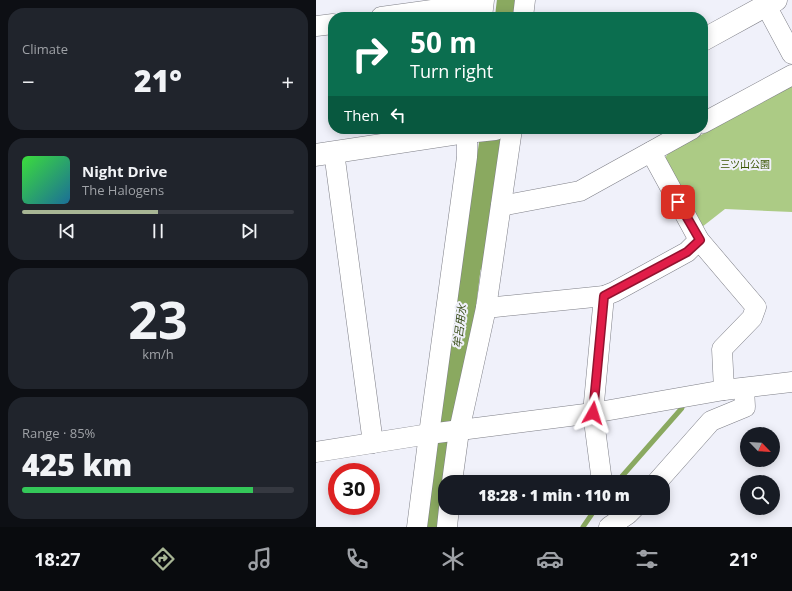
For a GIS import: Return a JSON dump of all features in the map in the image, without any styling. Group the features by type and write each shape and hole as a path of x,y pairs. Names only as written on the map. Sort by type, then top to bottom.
{"street":[{"path":"524,12 525,0"},
{"path":"708,37 768,2 792,54"},
{"path":"432,12 482,7"},
{"path":"316,26 328,25"},
{"path":"708,120 792,75"},
{"path":"373,443 325,153 451,134"},
{"path":"451,475 444,432 467,157 476,134"},
{"path":"417,527 444,432 486,308 511,134"},
{"path":"501,206 580,191 683,134"},
{"path":"651,152 700,240 756,307 752,318 722,349 724,390"},
{"path":"486,308 604,296 687,252 700,240"},
{"path":"601,475 593,413 604,296"},
{"path":"316,452 444,432 593,413 724,390 792,382"},
{"path":"663,475 711,421 745,407 744,388"},
{"path":"446,527 448,515"},
{"path":"607,515 609,527 627,515"}],"green space":[{"name":"三ツ山公園","path":"792,84 792,212 725,209 702,227 665,158 669,152 703,134 708,134 708,131"}],"waterway":[{"name":"牟呂用水","path":"511,12 512,0"},
{"name":"牟呂用水","path":"434,527 466,265 480,243 495,134"},
{"path":"623,475 682,408"},
{"path":"583,527 591,515"}],"route":[{"path":"593,413 604,296 687,252 700,240 678,202"}]}
